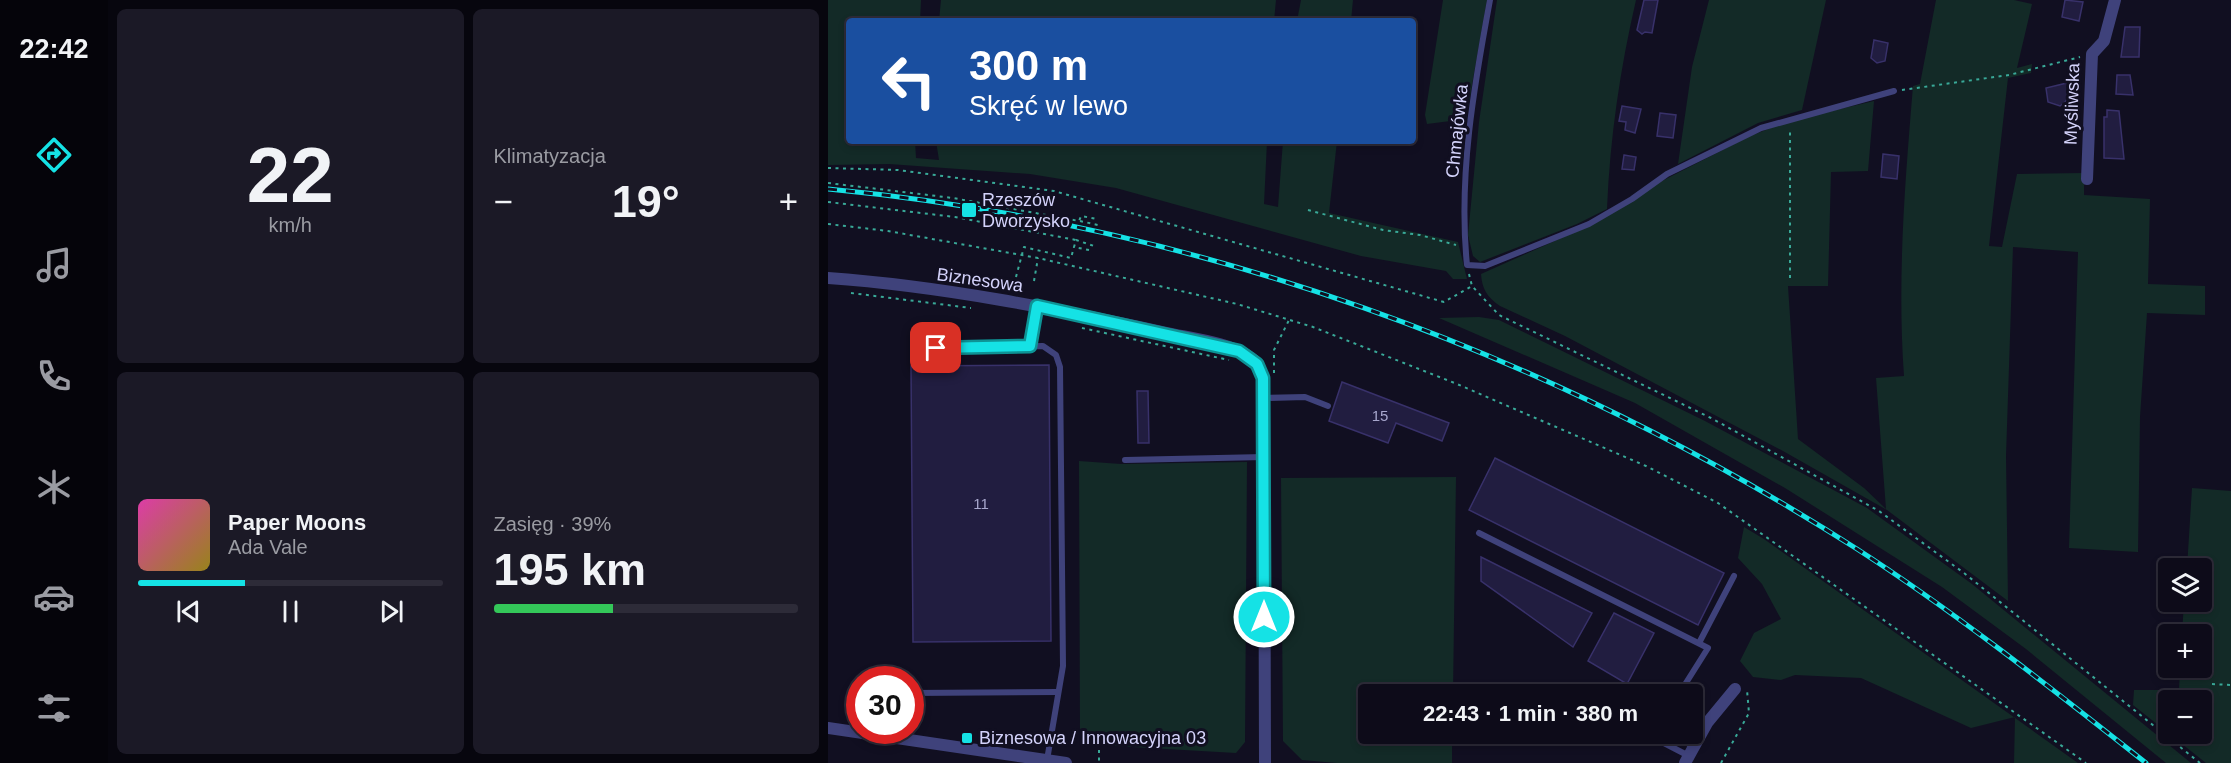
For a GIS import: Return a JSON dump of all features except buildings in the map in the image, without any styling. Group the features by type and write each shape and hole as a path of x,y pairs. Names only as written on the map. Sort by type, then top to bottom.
{"street":[{"name":"Myśliwska","path":"2087,179 2092,54 2104,41 2115,0"},
{"name":"Biznesowa","path":"828,278 1037,306 1239,351 1250,356 1261,370 1264,398 1265,763"},
{"path":"1689,756 1707,723 1735,690"},
{"path":"828,728 1066,763"}],"lane":[{"name":"Chmajówka","path":"1467,265 1465,247 1470,124 1490,0"},
{"path":"1467,265 1485,266 1589,224 1632,199 1667,174 1705,153 1761,128 1790,118 1894,91"},
{"path":"1030,346 1037,306"},
{"path":"913,348 1042,346 1056,355 1060,367 1063,666 1047,760"},
{"path":"1264,398 1305,397 1328,406"},
{"path":"1125,460 1264,457"},
{"path":"1479,533 1707,648 1685,684"},
{"path":"1699,644 1734,576"},
{"path":"924,693 1058,692"},
{"path":"1666,744 1689,756"}],"path":[{"path":"1894,91 2009,75 2092,54"},
{"path":"1790,118 1790,279"},
{"path":"828,168 898,170 1054,191 1444,302 1472,286"},
{"path":"828,183 953,198 1098,225"},
{"path":"828,202 955,217 1076,240 1094,246"},
{"path":"1308,210 1465,247"},
{"path":"1080,221 1081,216 1097,219"},
{"path":"828,224 888,231 1038,258 1192,293 1289,320 1467,388 1646,466 1718,503 2086,763"},
{"path":"1016,277 1024,247 1071,258 1076,240"},
{"path":"1074,247 1089,250"},
{"path":"1034,280 1038,258"},
{"path":"1467,265 1472,286 1499,315 1711,418 1878,511 1964,573 2200,763"},
{"path":"848,292 971,308"},
{"path":"1274,357 1276,343 1289,320"},
{"path":"1081,328 1231,361"},
{"path":"2212,684 2231,685"},
{"path":"1721,763 1749,713 1750,699 1746,687 1735,690"},
{"path":"1099,750 1100,763"}],"green space":[{"path":"828,0 921,0 920,18 846,18 846,144 915,144 916,158 939,160 936,144 1267,144 1264,204 1278,207 1283,144 1337,144 1329,213 1458,242 1467,279 1453,279 1446,271 1361,256 1116,188 1030,174 889,164 828,165"},
{"path":"941,0 1276,0 1274,18 939,18"},
{"path":"1301,0 1353,0 1351,18 1298,18"},
{"path":"1443,0 1487,0 1466,119 1427,124 1425,115"},
{"path":"1497,0 1636,0 1617,104 1607,209 1577,224 1480,262 1473,256 1468,235 1479,122"},
{"path":"1709,0 1826,0 1802,110 1758,123 1678,164 1692,67"},
{"path":"1936,0 2014,0 2032,4 2017,68 2032,64 2031,73 2008,78 1989,246 2002,247 2017,174 2084,173 2084,195 2150,199 2148,284 2205,286 2205,315 2147,313 2140,417 2138,552 2069,548 2078,252 2013,247 2006,456 2008,601 1887,510 1783,451 1565,336 1500,306 1486,292 1481,274 1597,222 1662,181 1750,136 1789,121 1874,101 1868,171 1831,172 1828,286 1788,286 1798,439 1864,488 1886,509 1876,378 1904,376 1902,267 1913,86 1920,84"},
{"path":"1479,317 1499,320 1705,421 1867,508 1972,584 2158,736 2158,744 2168,744 2191,763 2166,763 2026,649 1942,587 1785,488 1635,403 1439,318"},
{"path":"1079,461 1121,464 1247,462 1245,742 1236,753 1114,746 1109,740 1080,738"},
{"path":"1456,477 1453,684 1358,684 1358,744 1452,744 1452,763 1337,763 1302,760 1283,741 1281,478"},
{"path":"2192,488 2231,491 2231,763 2206,763 2182,744 2212,744 2212,690 2179,690 2180,678 2212,678 2212,624 2183,624 2183,612 2212,612 2212,558 2188,558"},
{"path":"1744,527 2014,717 1971,728 1861,678 1795,675 1781,680 1753,677 1740,661 1754,633 1781,619 1762,584 1738,558"},
{"path":"2134,690 2158,690 2158,725 2133,705"},
{"path":"2015,718 2078,763 2014,763"}],"railway":[{"path":"828,189 965,206 1100,232 1233,266 1364,308 1492,357 1617,414 1739,478 1857,549 1968,626 2146,763"}],"place":[{"name":"Rzeszów Dworzysko","path":"969,210"},
{"name":"Biznesowa / Innowacyjna 03","path":"967,738"}],"route":[{"path":"936,348 1030,346 1037,306 1199,340 1250,356 1261,370 1264,393 1264,617"}]}
